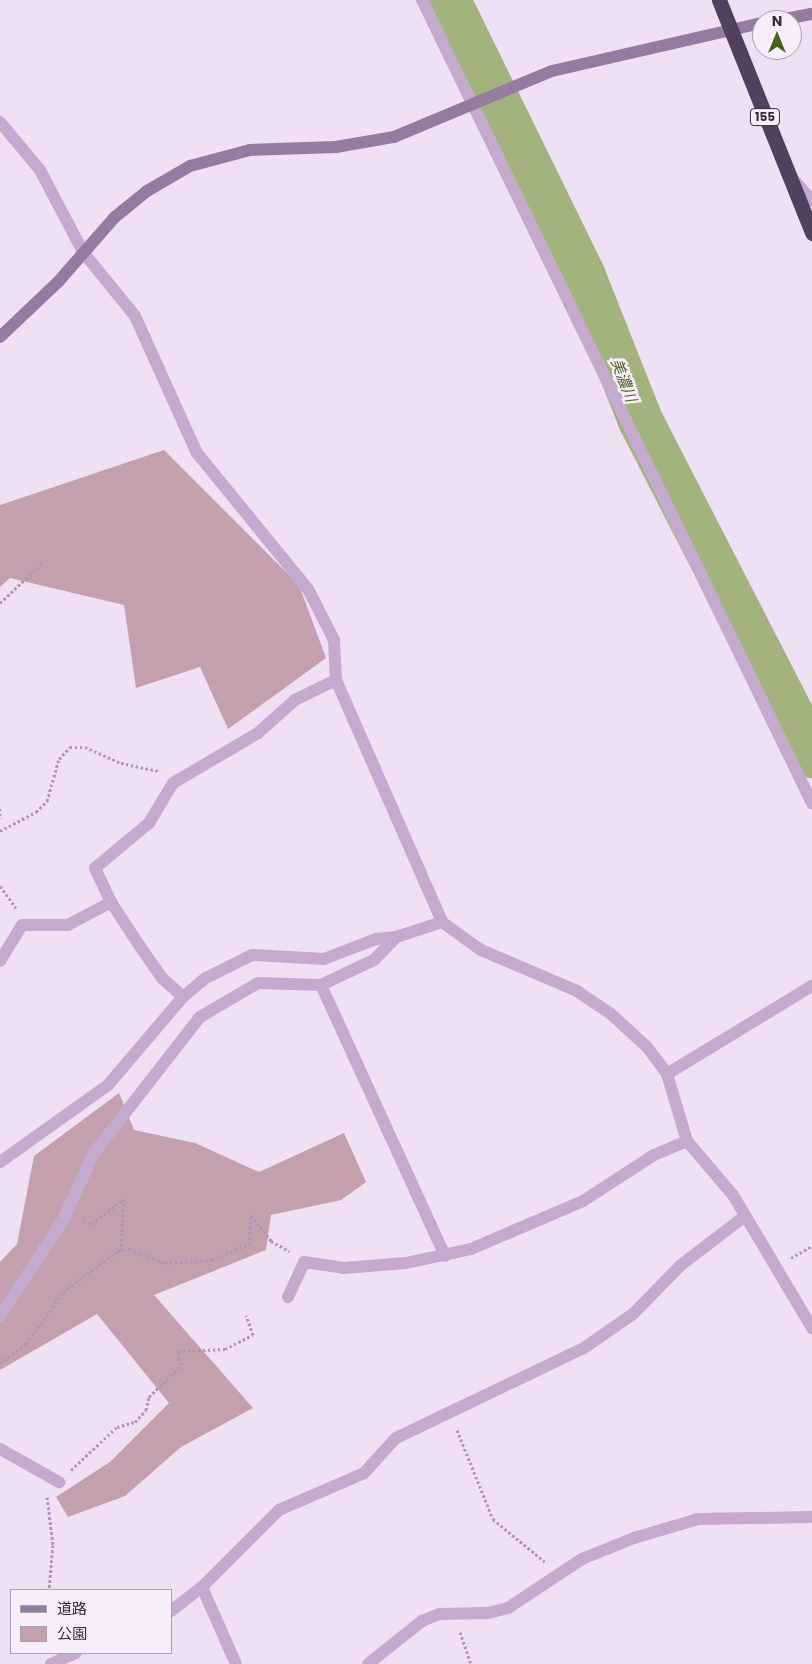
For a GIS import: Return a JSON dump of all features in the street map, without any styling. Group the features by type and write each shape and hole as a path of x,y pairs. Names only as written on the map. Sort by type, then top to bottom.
{"highway":[{"name":"155","path":"719,0 786,172 812,233"}],"street":[{"path":"422,0 812,803"},
{"path":"0,336 58,282 83,252 147,191 190,166 250,150 336,147 394,137 474,106 552,71 730,28 752,25"},
{"path":"0,122 40,170 83,252 135,316 197,453 308,589 334,640 336,680 442,922 481,950 578,991 610,1013 647,1047 667,1074 686,1141 733,1195 812,1328"},
{"path":"786,172 812,200"},
{"path":"183,997 162,978 111,902 96,868 149,823 178,780 258,734 295,700 336,680"},
{"path":"0,960 22,925 68,926 111,902"},
{"path":"0,1162 108,1085 183,997 206,978 252,955 324,959 376,939 396,937 442,922"},
{"path":"0,1316 68,1210 94,1153 200,1017 258,983 321,985 374,960 396,937"},
{"path":"321,985 445,1256"},
{"path":"667,1074 812,986"},
{"path":"288,1297 304,1262 344,1268 445,1256 583,1201 654,1155 686,1141"},
{"path":"172,1610 202,1587 279,1510 364,1473 396,1438 584,1348 633,1314 681,1265 745,1216"},
{"path":"0,1449 58,1482"},
{"path":"368,1664 422,1621 457,1614 508,1608 582,1559 698,1519 812,1517"},
{"path":"202,1587 236,1664"},
{"path":"51,1664 74,1654"}],"path":[{"path":"0,603 43,562"},
{"path":"0,831 36,812 47,801 59,759 70,747 86,747 178,780"},
{"path":"0,808 0,818"},
{"path":"68,1210 92,1224 124,1199 121,1251"},
{"path":"0,1363 26,1344 63,1292 121,1251 129,1249 165,1263 212,1260 249,1244 251,1215 271,1241 304,1262"},
{"path":"50,1589 53,1545 47,1497 58,1482 116,1427 140,1416 149,1398 181,1365 178,1351 224,1349 253,1335 246,1315"},
{"path":"456,1410 457,1434 493,1520 559,1573"},
{"path":"457,1614 471,1664"}],"green space":[{"path":"164,450 299,585 326,658 228,729 200,667 136,688 124,605 10,578 0,587 0,505"},
{"path":"119,1093 134,1130 195,1143 259,1172 344,1133 366,1182 341,1200 271,1215 266,1250 154,1295 253,1408 181,1447 125,1496 68,1517 56,1497 110,1462 169,1403 97,1314 0,1370 0,1262 17,1244 34,1156"}],"waterway":[{"name":"美濃川","path":"448,0 583,276 640,420 812,755"}]}
